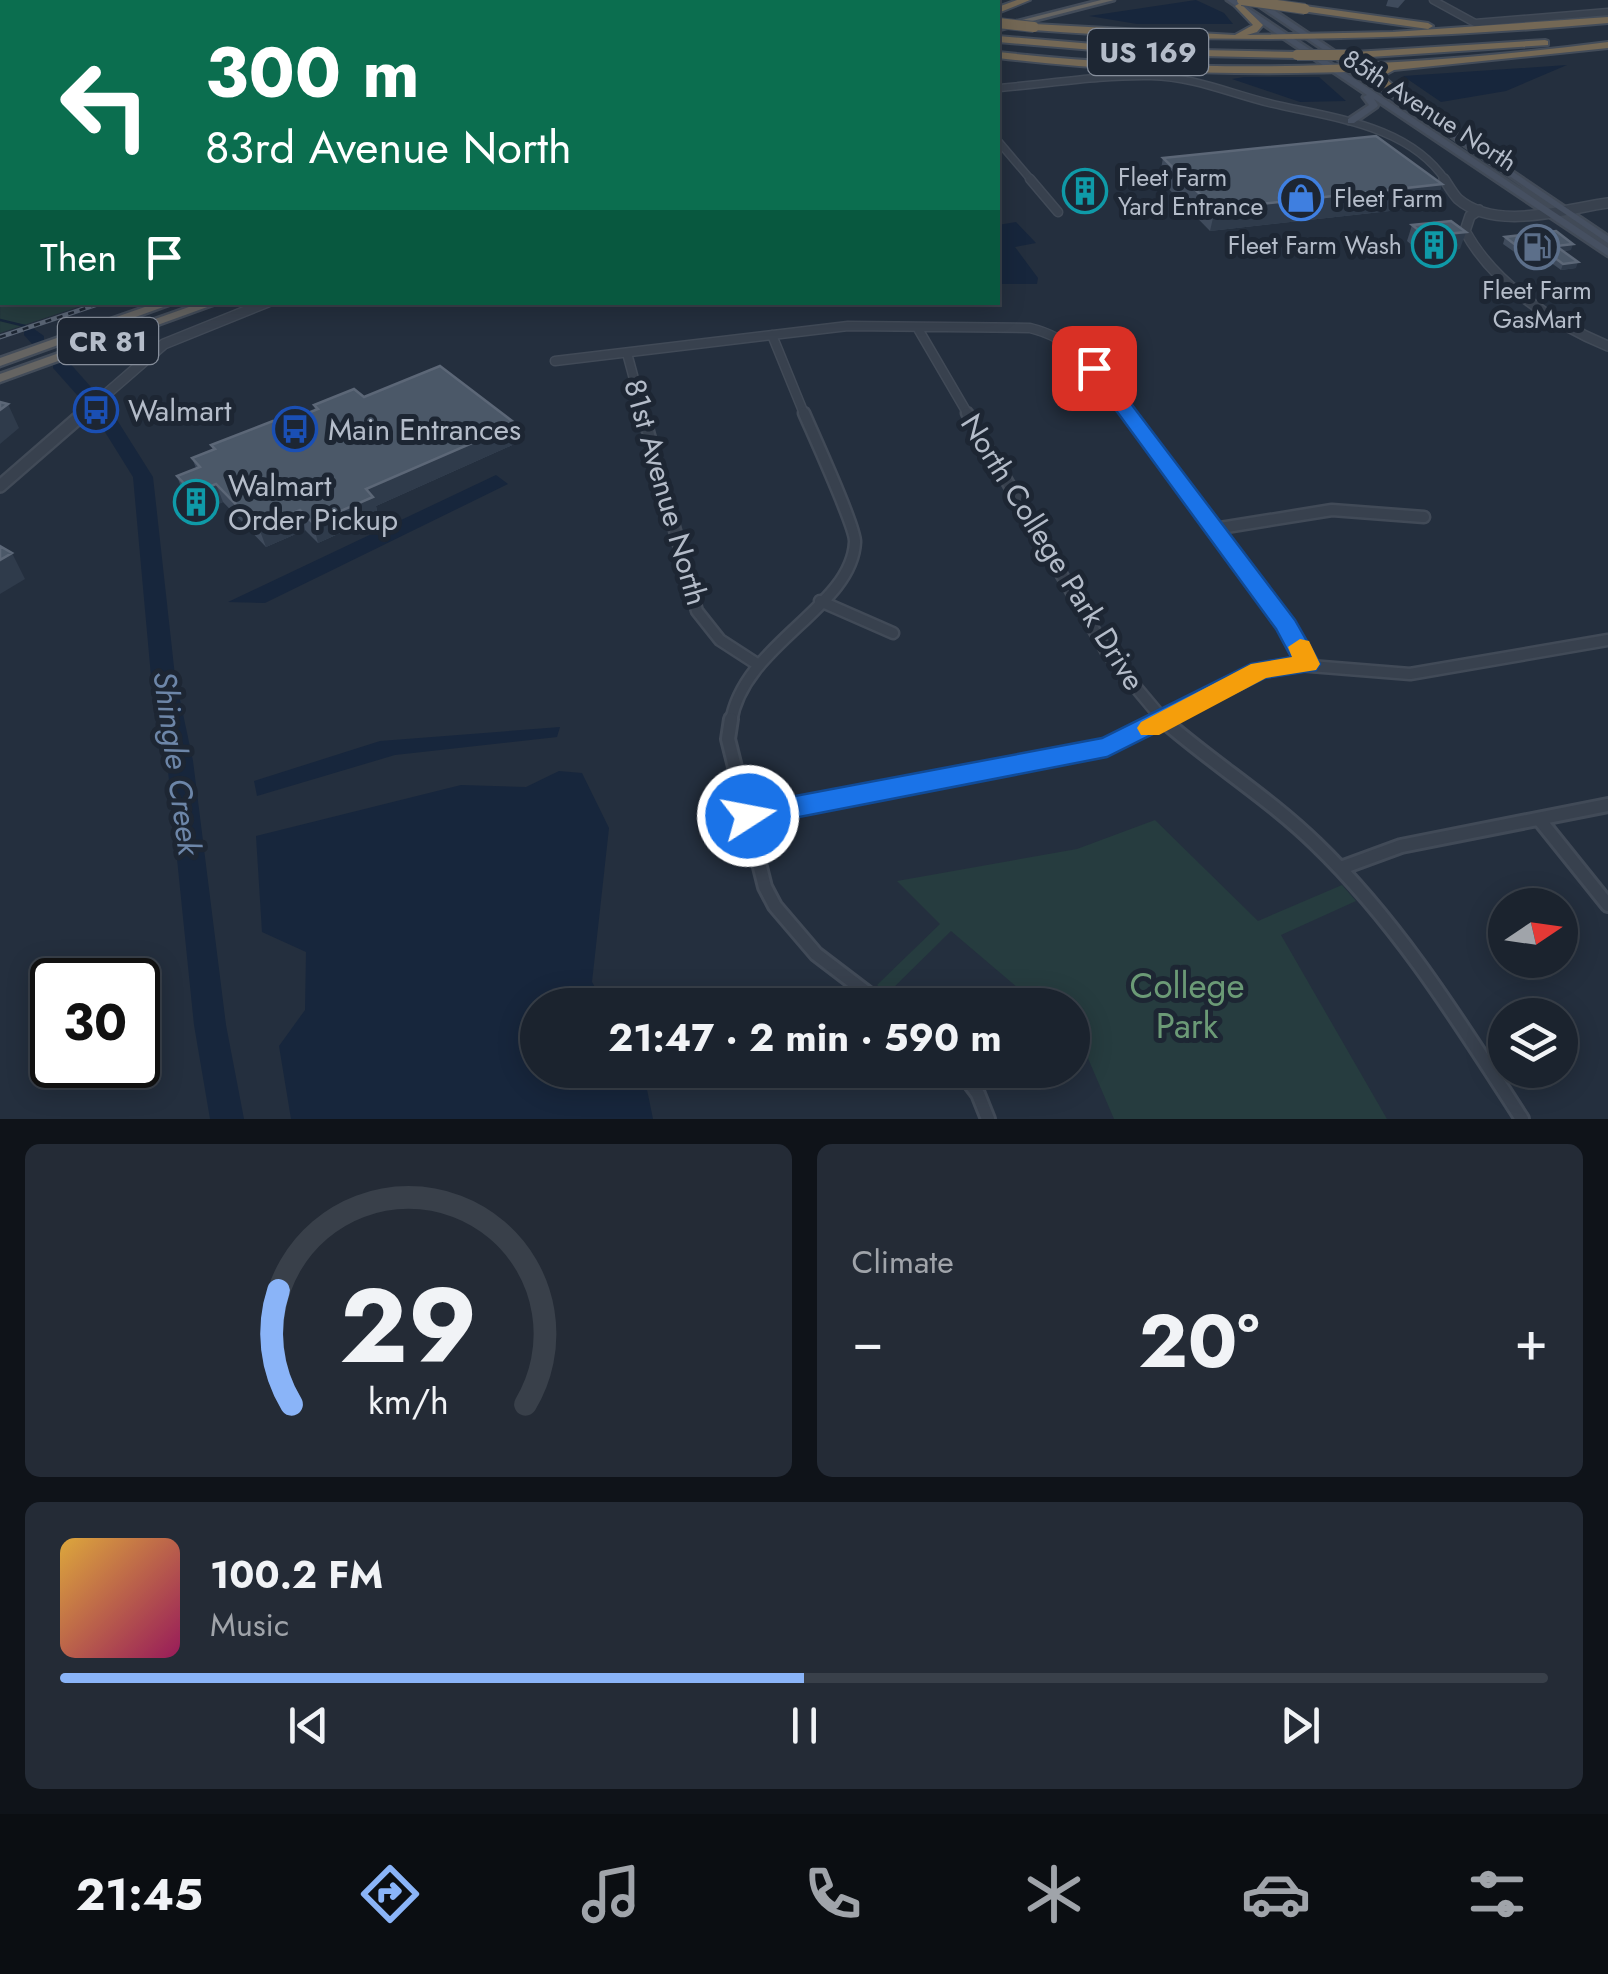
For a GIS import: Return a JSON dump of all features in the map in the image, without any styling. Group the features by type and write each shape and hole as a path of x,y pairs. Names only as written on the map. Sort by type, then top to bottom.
{"highway":[{"path":"1000,9 1025,0"},
{"path":"1000,34 1073,0"},
{"path":"1000,34 1110,0"},
{"path":"1228,36 1258,27 1237,2"},
{"path":"1237,2 1479,28 1608,19"},
{"path":"1000,34 1034,26 1284,42 1310,36 1462,33 1608,19"},
{"name":"US 169","path":"1000,35 1019,32 1153,43 1284,42 1341,46 1608,19"},
{"path":"1000,35 1164,58 1300,58 1395,67 1492,61 1608,42"},
{"path":"1000,36 1097,66 1330,69 1358,61 1511,46 1608,42"},
{"path":"1395,67 1376,76 1408,104"},
{"name":"CR 81","path":"0,362 163,305"},
{"name":"CR 81","path":"0,378 207,305"}],"main road":[{"name":"85th Avenue North","path":"1254,0 1358,61 1408,104 1608,240"},
{"name":"85th Avenue North","path":"1237,2 1284,42 1405,116 1608,253"},
{"path":"1349,82 1374,102 1355,117"},
{"path":"1355,117 1384,111 1405,116"}],"street":[{"path":"1433,0 1475,23 1608,19"},
{"path":"1000,88 1133,76 1180,78 1355,117 1424,155 1442,171 1458,200 1479,210 1512,216 1608,203"},
{"path":"1000,143 1058,212"},
{"path":"1479,210 1470,216 1465,231 1480,255 1571,329 1608,346"},
{"path":"0,486 164,344 261,305"},
{"path":"555,361 848,326 1030,328 1056,334 1084,354 1286,626 1307,664"},
{"name":"North College Park Drive","path":"917,327 1108,654 1164,721 1270,802 1341,868 1400,937 1522,1119"},
{"path":"772,335 856,540 854,558 820,601 741,683 728,720 728,739 766,887 790,930 861,988"},
{"name":"81st Avenue North","path":"628,353 697,611 720,640 757,664"},
{"path":"1214,528 1332,510 1424,517"},
{"path":"820,601 893,634"},
{"path":"748,816 1107,747 1260,670 1307,664 1383,675 1410,674 1608,640"},
{"path":"1341,868 1402,846 1608,804"},
{"path":"1539,819 1608,905"},
{"path":"974,1088 988,1119"}],"green space":[{"path":"0,305 84,305 0,333"},
{"name":"College Park","path":"1155,820 1258,921 1342,885 1356,901 1281,935 1387,1119 1114,1119 1090,1063 1090,988 1018,988 951,931 893,988 877,985 940,924 897,881 1077,849"}],"water":[{"path":"1196,0 1224,13 1233,24 1137,24 1089,16"},
{"path":"1567,65 1506,91 1441,102 1403,76"},
{"path":"1319,77 1346,101 1300,102 1232,79"},
{"path":"1016,222 1036,243 1015,247 1038,278 1037,284 1000,284 1000,225"},
{"path":"496,475 508,484 265,603 228,602"},
{"path":"560,727 557,737 395,755 257,796 254,781 380,741"},
{"path":"559,771 582,773 609,828 592,982 595,988 520,988 520,1088 647,1088 653,1119 291,1119 279,1046 305,1010 306,952 262,932 256,836 461,785 526,787"}],"building":[{"path":"1376,136 1442,184 1215,209 1163,158"},
{"path":"1451,221 1466,232 1426,236 1412,225"},
{"path":"1556,231 1573,244 1556,246 1578,262 1563,264 1542,248 1522,250 1505,237"},
{"path":"440,366 516,424 366,489 373,497 313,523 300,510 259,528 216,484 193,493 177,476 200,467 192,458 215,449 211,445 273,421 278,425 354,389 364,397"},
{"path":"0,546 12,553 0,560"}],"waterway":[{"name":"Shingle Creek","path":"0,320 25,326"},
{"name":"Shingle Creek","path":"30,331 38,340"},
{"name":"Shingle Creek","path":"60,364 84,391"},
{"name":"Shingle Creek","path":"105,416 143,477 163,676 180,761 210,1025 227,1119"}],"railway":[{"path":"0,337 95,305"}],"slow traffic":[{"path":"1150,728 1260,670 1307,664 1300,647"}],"place":[{"name":"Fleet Farm Yard Entrance","path":"1085,191"},
{"name":"Fleet Farm","path":"1301,198"},
{"name":"Fleet Farm Wash","path":"1434,245"},
{"name":"Fleet Farm GasMart","path":"1537,247"},
{"name":"Walmart","path":"96,410"},
{"name":"Main Entrances","path":"295,429"},
{"name":"Walmart Order Pickup","path":"196,502"}],"route":[{"path":"748,816 1078,755 1133,737 1260,670 1307,664 1286,626 1094,368"}]}
